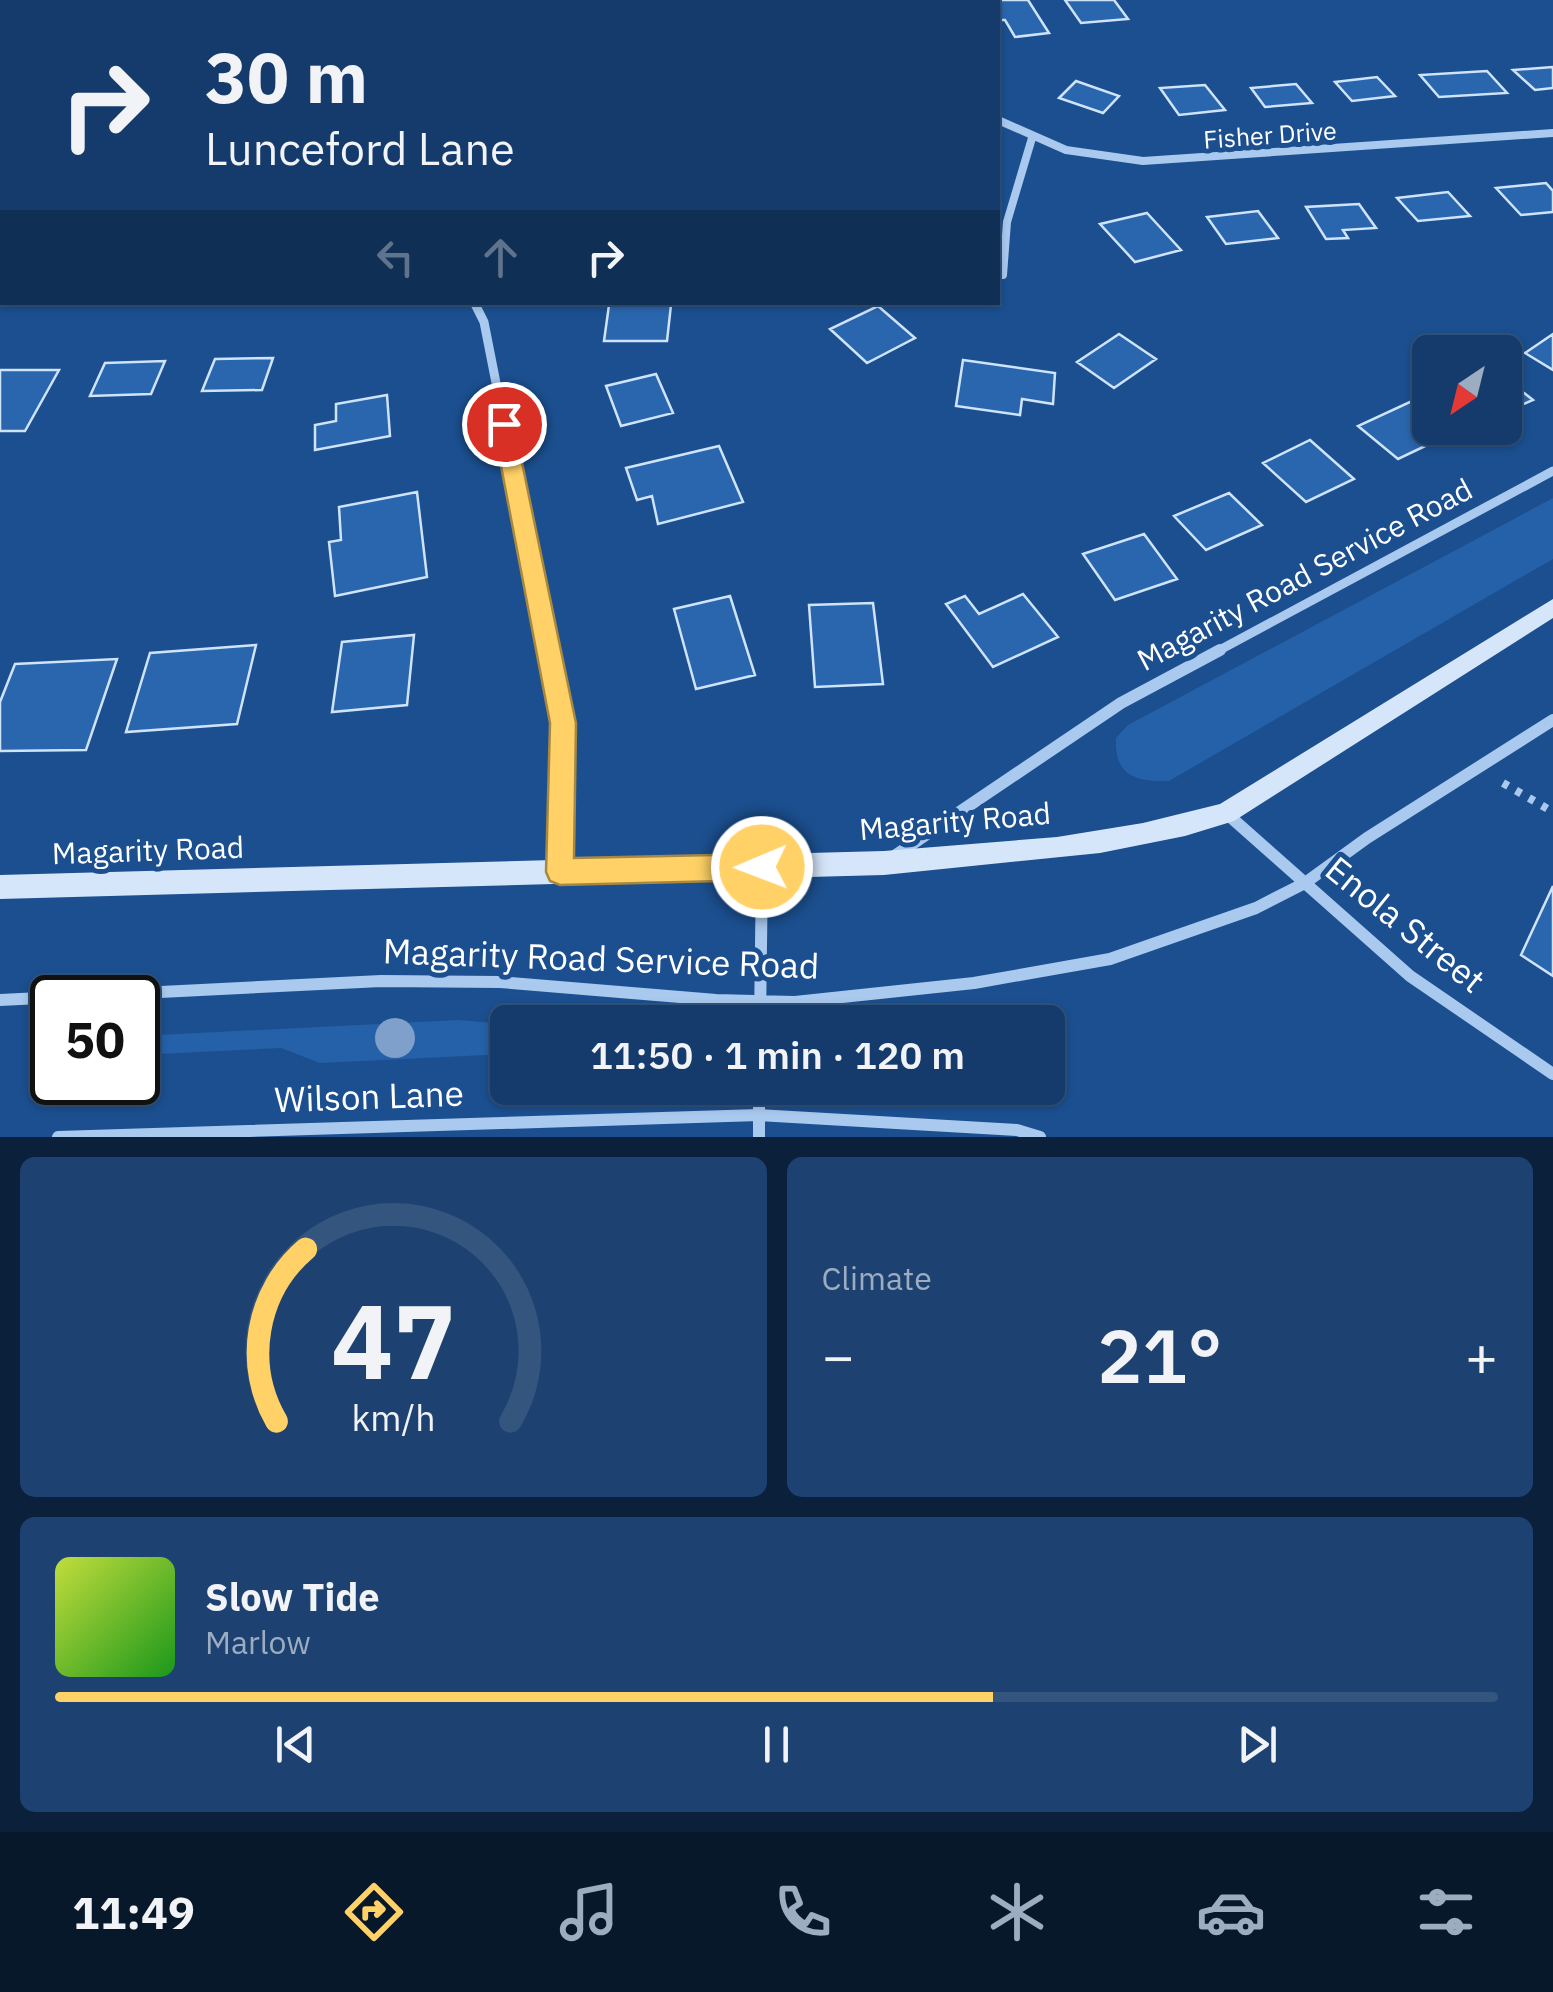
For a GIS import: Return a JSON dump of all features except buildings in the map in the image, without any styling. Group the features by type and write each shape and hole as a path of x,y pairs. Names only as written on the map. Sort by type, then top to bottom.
{"main road":[{"name":"Magarity Road","path":"0,887 884,863 1001,856 1166,832 1226,813 1553,606"}],"street":[{"name":"Fisher Drive","path":"1000,121 1032,138 1100,157 1159,161 1553,132"},
{"path":"1003,275 1007,222 1032,138"},
{"path":"476,305 484,322 563,723 560,872"},
{"name":"Magarity Road Service Road","path":"884,863 1121,703 1553,471"},
{"name":"Magarity Road Service Road","path":"0,1000 381,981 500,982 794,1002 974,983 1110,960 1256,908 1305,883 1553,720"},
{"name":"Enola Street","path":"1226,813 1410,976 1553,1074"},
{"path":"760,1005 762,867"},
{"path":"758,1105 759,1137"},
{"name":"Wilson Lane","path":"58,1137 758,1115 1018,1130 1040,1137"}],"path":[{"path":"1475,769 1553,812"}],"shaded area":[{"path":"1553,498 1553,559 1169,781 1137,778 1123,769 1116,738 1128,725"},
{"path":"458,1020 490,1023 490,1055 320,1063 281,1048 160,1054 160,1035"}],"route":[{"path":"504,424 563,723 560,872 762,867"}]}
